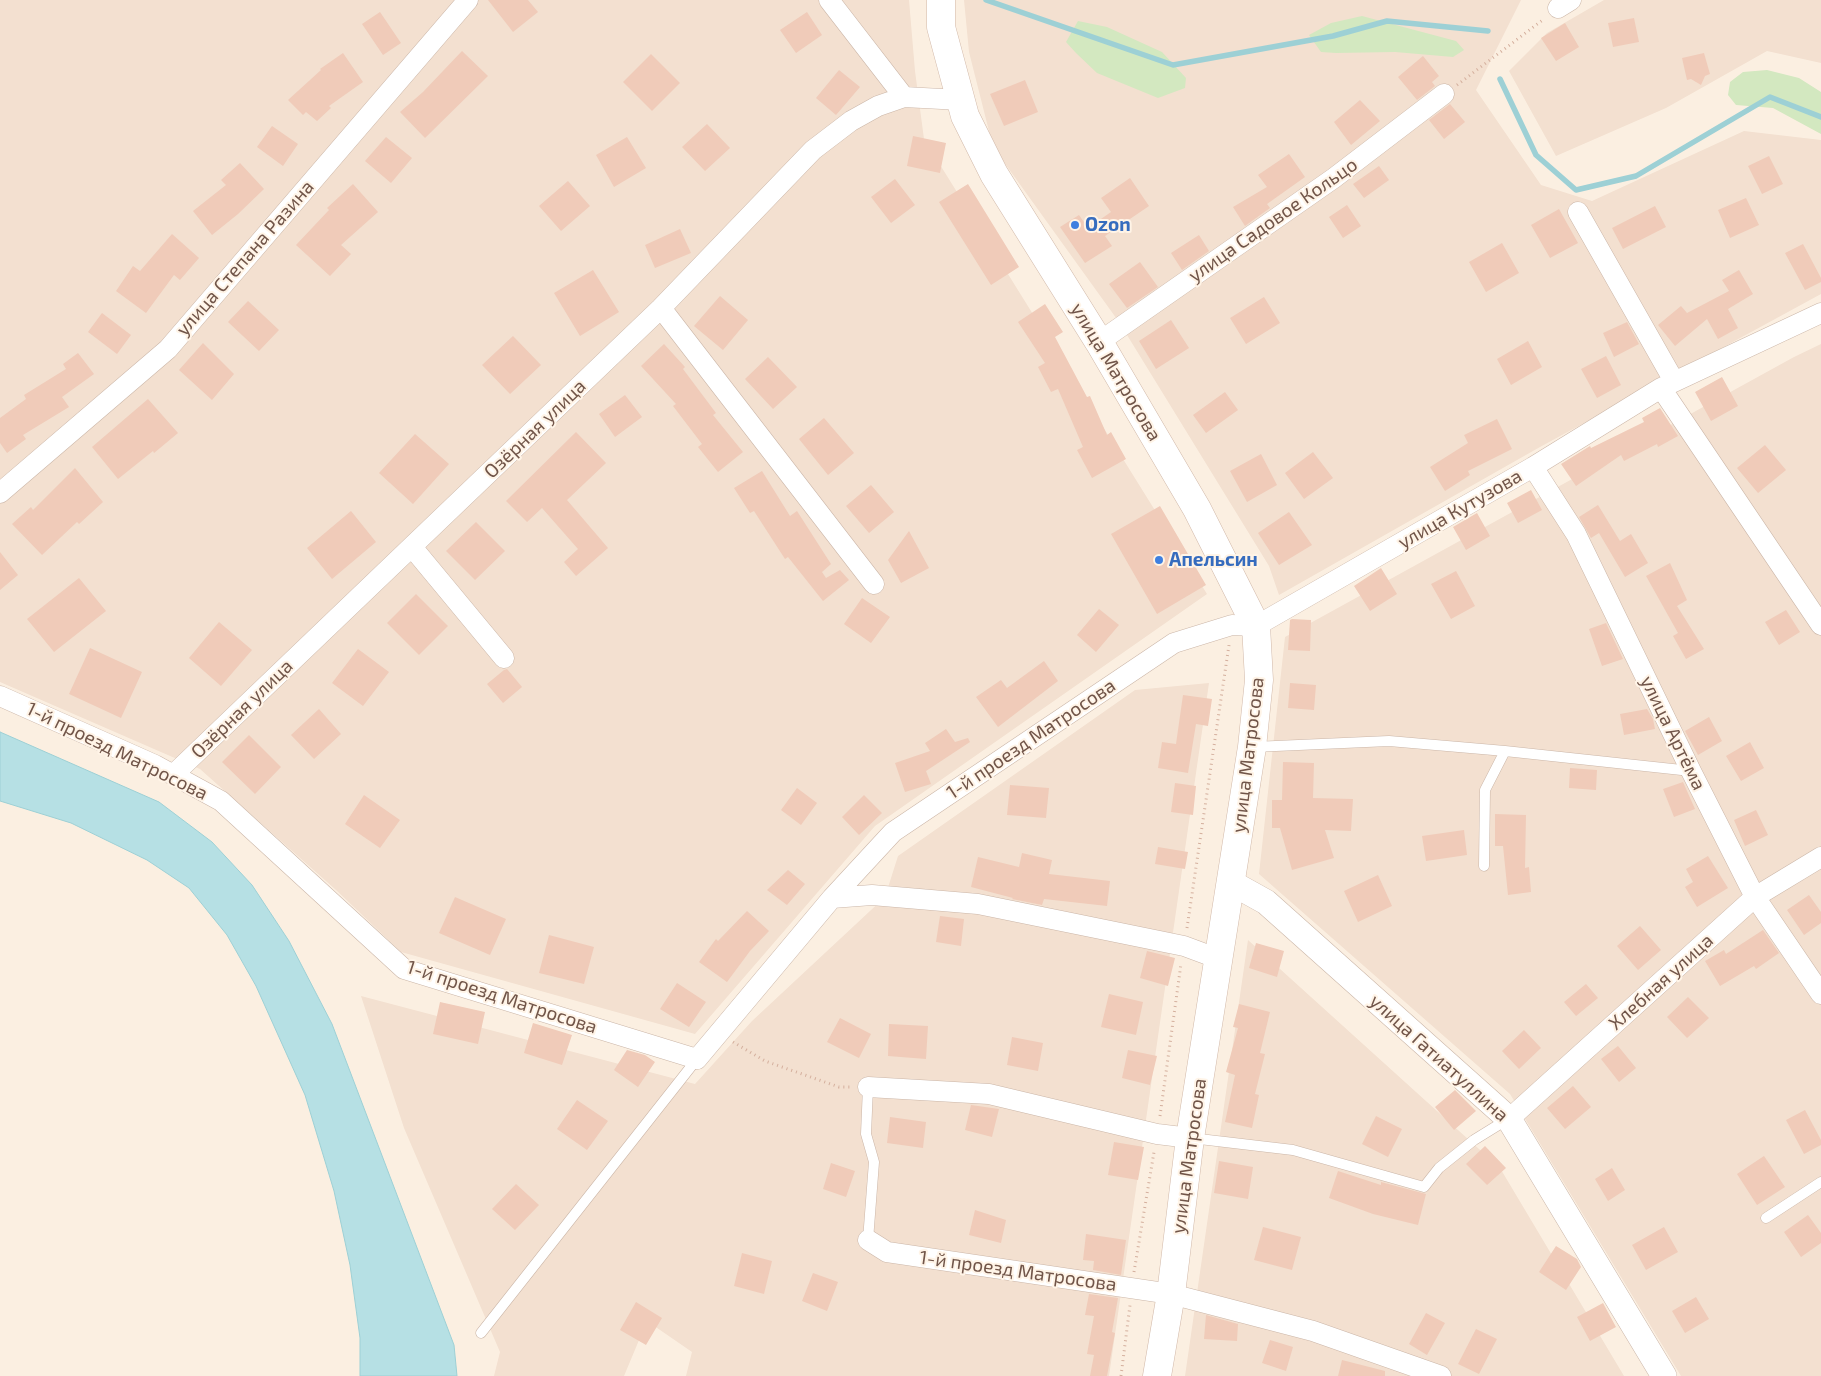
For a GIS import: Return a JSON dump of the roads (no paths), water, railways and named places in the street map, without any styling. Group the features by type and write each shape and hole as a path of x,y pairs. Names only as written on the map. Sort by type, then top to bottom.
{"main road":[{"name":"улица Матросова","path":"941,0 941,27 963,108 994,174 1099,342 1198,509 1244,625 1259,680 1252,747 1190,1138 1171,1294 1157,1376"}],"street":[{"name":"улица Степана Разина","path":"0,493 168,349 468,0"},
{"path":"829,0 904,97 963,108"},
{"name":"улица Садовое Кольцо","path":"1099,342 1334,178 1444,94"},
{"name":"Озёрная улица","path":"173,775 661,308 814,150 852,121 878,106 904,97"},
{"path":"1578,212 1668,385 1821,625"},
{"path":"661,308 874,584"},
{"name":"улица Кутузова","path":"1244,625 1533,467 1668,385 1820,315"},
{"name":"улица Артёма","path":"1533,467 1576,534 1755,898 1821,994"},
{"path":"412,547 504,658"},
{"name":"1-й проезд Матросова","path":"0,696 173,775 221,801 404,969 697,1058 832,898 893,832 1174,643 1244,625"},
{"name":"Хлебная улица","path":"1509,1119 1755,898 1821,858"},
{"name":"улица Гатиатуллина","path":"1230,882 1266,902 1509,1119 1664,1376"},
{"path":"832,898 872,894 978,904 1184,946 1219,959"},
{"path":"868,1087 990,1094 1157,1134 1190,1138"},
{"name":"1-й проезд Матросова","path":"868,1240 887,1252 1171,1294 1313,1331 1441,1376"}],"lane":[{"path":"1252,747 1389,742 1505,751 1691,771"},
{"path":"1484,866 1485,790 1505,751"},
{"path":"481,1333 697,1058"},
{"path":"868,1087 866,1134 874,1162 868,1240"},
{"path":"1190,1138 1293,1150 1424,1187 1439,1168 1474,1140 1509,1119"},
{"path":"1766,1218 1821,1182"}],"water":[{"path":"0,732 159,802 212,842 252,885 289,941 332,1024 454,1345 457,1376 360,1376 360,1338 350,1265 334,1191 305,1095 256,986 227,935 189,888 147,860 71,823 0,801"}],"waterway":[{"path":"986,0 1173,65 1333,36 1387,21 1488,31"},
{"path":"1500,79 1536,155 1576,190 1636,176 1770,97 1821,117"}],"place":[{"name":"Ozon","path":"1075,225"},
{"name":"Апельсин","path":"1159,560"}]}
